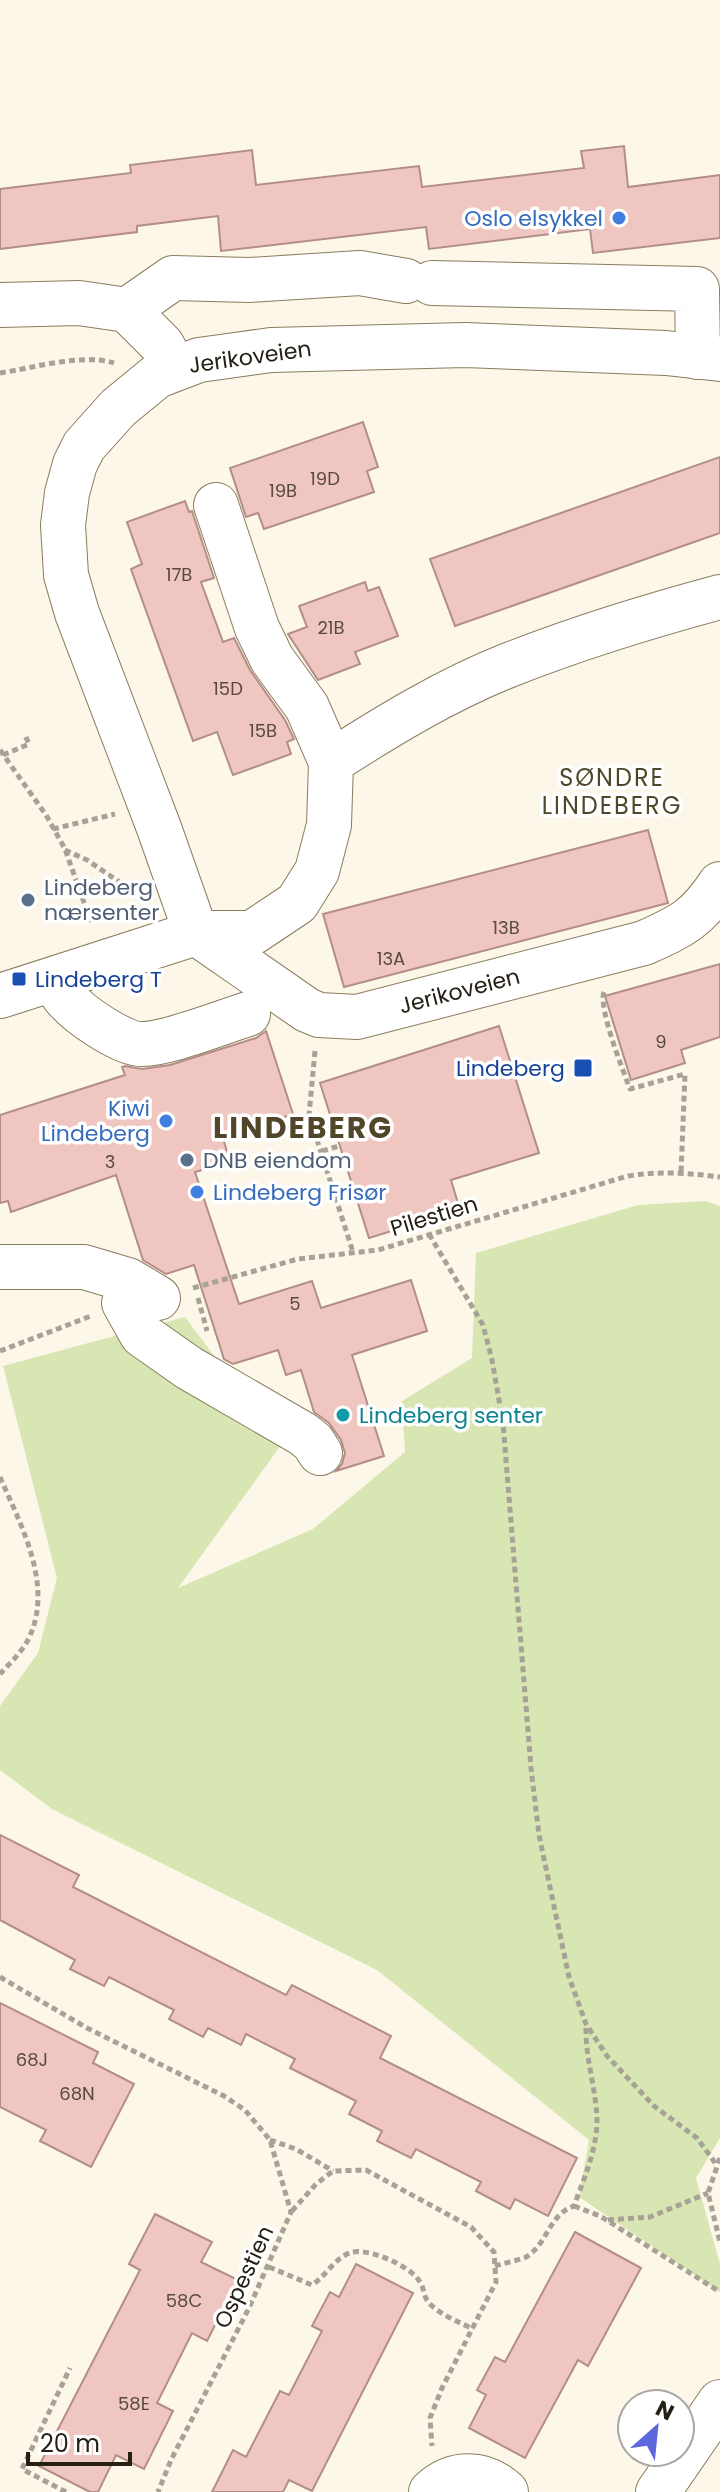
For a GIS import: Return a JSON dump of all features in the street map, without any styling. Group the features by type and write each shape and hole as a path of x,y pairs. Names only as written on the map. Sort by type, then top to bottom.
{"street":[{"path":"127,310 173,278 249,280 360,273 419,282 697,289 709,358"},
{"path":"0,305 79,303 127,310 162,345 175,368"},
{"name":"Jerikoveien","path":"709,358 568,348 465,345 271,350 199,360 157,376 108,417 84,446 48,545 66,575 64,614 97,703 151,807 196,933 307,1010 319,1015 357,1017 595,958 644,943 682,925 704,909 720,884"},
{"path":"0,996 196,933 252,933 297,903 317,871 329,825 331,762 307,707 272,659 257,628 216,505"},
{"path":"331,762 434,701 508,665 647,617 720,597"},
{"path":"53,980 80,1012 128,1042 139,1044 156,1042 248,1014"},
{"path":"0,1267 84,1267 128,1280 159,1296 142,1335 189,1368 303,1434 320,1453"},
{"path":"658,2492 720,2402"},
{"path":"434,2474 446,2481 460,2476 476,2476 490,2480 506,2492"}],"path":[{"path":"0,373 82,360 104,360 126,367"},
{"path":"25,735 29,744 2,753 65,849 95,931"},
{"path":"53,829 151,807"},
{"path":"65,849 137,894"},
{"path":"595,958 606,987 601,998 605,1013 630,1089 685,1074 681,1173"},
{"path":"319,1015 309,1115 353,1252"},
{"path":"322,1151 339,1146"},
{"name":"Pilestien","path":"0,1351 159,1296 298,1259 378,1250 628,1176 681,1173 720,1177"},
{"path":"429,1234 483,1325 492,1360 503,1423 539,1835 569,1977 586,2024 607,2056 654,2106 697,2138 718,2161 708,2193 720,2242"},
{"path":"159,1296 206,1327"},
{"path":"0,1477 34,1560 38,1590 35,1622 28,1639 0,1674"},
{"name":"Ospestien","path":"0,1977 87,2028 224,2096 245,2110 270,2140 291,2212 269,2267 171,2460 158,2492"},
{"path":"495,2266 527,2256 540,2243 558,2213 574,2206 591,2159 597,2119 585,2048 586,2024"},
{"path":"270,2140 296,2149 333,2171 366,2170 471,2227 494,2252 496,2282 430,2418 434,2474"},
{"path":"291,2212 316,2184 333,2171"},
{"path":"607,2220 650,2217 708,2193"},
{"path":"574,2206 607,2220 720,2292"},
{"path":"269,2267 312,2285 345,2255 361,2250 369,2252 408,2270 421,2283 427,2302 473,2329"},
{"path":"66,2492 22,2469 70,2368"}],"green space":[{"path":"706,1201 720,1206 720,2138 696,2178 720,2264 720,2292 579,2197 589,2140 377,1970 52,1809 0,1770 0,1706 38,1653 57,1578 3,1366 185,1317 281,1445 178,1588 313,1529 405,1452 402,1401 472,1358 476,1253 638,1205"}],"building":[{"path":"624,146 628,187 720,175 720,238 593,253 590,229 429,249 426,227 221,251 218,216 137,226 137,232 0,249 0,189 131,173 130,165 252,150 256,185 419,166 422,187 584,168 581,151"},
{"path":"363,422 378,467 367,471 374,492 264,529 258,513 246,517 230,468"},
{"path":"720,457 720,533 455,626 430,559"},
{"path":"185,501 189,512 192,511 214,578 201,582 223,642 234,638 250,670 285,720 294,739 287,742 291,754 233,775 217,732 193,741 131,569 142,564 127,522"},
{"path":"365,582 368,591 379,587 398,636 355,652 360,664 318,680 288,634 307,627 299,606"},
{"path":"648,830 668,903 344,987 323,914"},
{"path":"720,964 720,1037 681,1050 685,1063 631,1080 605,996"},
{"path":"499,1026 539,1153 451,1180 460,1210 369,1238 320,1083"},
{"path":"266,1031 293,1114 223,1138 230,1162 195,1172 239,1304 312,1281 321,1308 411,1280 427,1331 352,1355 384,1456 336,1471 345,1453 341,1440 329,1423 314,1412 301,1370 286,1375 278,1350 233,1364 224,1359 194,1265 166,1274 143,1260 116,1175 11,1212 8,1201 0,1203 0,1115 125,1075 122,1067 125,1066 142,1069 170,1065 256,1038"},
{"path":"0,1835 79,1875 73,1887 286,1995 292,1985 391,2036 380,2058 577,2158 548,2216 515,2199 510,2209 476,2191 481,2182 416,2149 411,2158 377,2141 382,2131 349,2114 356,2101 290,2068 295,2059 246,2034 241,2045 208,2028 203,2037 169,2019 174,2010 109,1977 104,1986 70,1969 75,1960 0,1920"},
{"path":"0,2003 98,2052 93,2063 134,2084 91,2167 40,2141 46,2130 0,2107"},
{"path":"155,2214 212,2242 201,2262 238,2280 207,2341 192,2333 157,2403 173,2411 144,2469 116,2455 98,2492 90,2492 39,2466 140,2270 129,2264"},
{"path":"575,2232 641,2268 588,2366 578,2360 525,2458 469,2428 486,2395 477,2390 495,2357 505,2362"},
{"path":"356,2264 413,2293 312,2491 289,2480 283,2492 212,2492 233,2450 246,2457 280,2391 289,2395 322,2331 312,2326 330,2292 339,2297"}],"place":[{"name":"Oslo elsykkel","path":"619,218"},
{"name":"Lindeberg nærsenter","path":"28,900"},
{"name":"Lindeberg T","path":"19,979"},
{"name":"Lindeberg","path":"583,1068"},
{"name":"Kiwi Lindeberg","path":"166,1121"},
{"name":"DNB eiendom","path":"187,1160"},
{"name":"Lindeberg Frisør","path":"197,1192"},
{"name":"Lindeberg senter","path":"343,1415"}],"district":[{"name":"SØNDRE LINDEBERG","path":"612,791"},
{"name":"LINDEBERG","path":"303,1127"}]}
